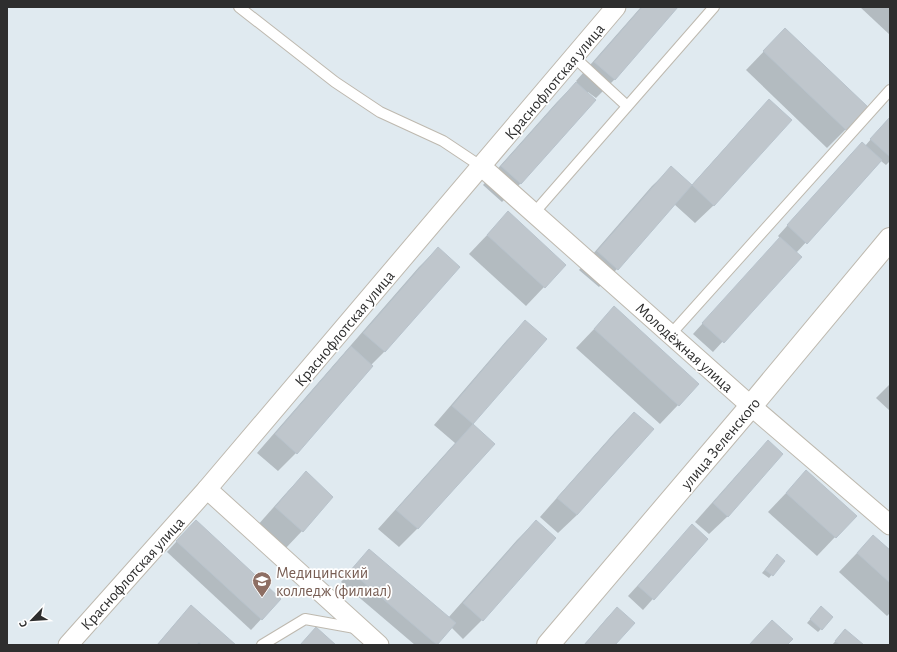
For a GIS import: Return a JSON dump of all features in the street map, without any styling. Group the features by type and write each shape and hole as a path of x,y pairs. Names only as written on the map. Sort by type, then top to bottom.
{"street":[{"name":"Краснофлотская улица","path":"68,645 207,489 482,167 616,7"},
{"name":"Молодёжная улица","path":"482,167 751,406 890,525"},
{"name":"улица Зеленского","path":"548,645 751,406 890,239"},
{"path":"207,489 379,645"}],"lane":[{"path":"239,7 335,82 380,112 443,142 482,167"},
{"path":"534,213 714,7"},
{"path":"574,58 627,106"},
{"path":"670,334 890,90"},
{"path":"262,645 305,618 360,629"}],"building":[{"path":"642,7 678,7 615,80 594,62"},
{"path":"785,28 868,107 846,130 763,51"},
{"path":"576,82 596,100 521,184 501,166"},
{"path":"769,99 792,120 714,206 692,185"},
{"path":"890,117 890,157 870,139"},
{"path":"862,142 882,160 807,244 787,225"},
{"path":"671,166 692,185 618,270 597,251"},
{"path":"508,211 566,265 545,288 487,235"},
{"path":"780,237 802,257 724,343 702,323"},
{"path":"438,247 460,267 385,352 363,333"},
{"path":"614,306 699,384 679,406 594,329"},
{"path":"525,320 547,339 473,424 452,406"},
{"path":"351,346 373,366 297,454 275,434"},
{"path":"634,412 654,429 577,515 557,498"},
{"path":"473,424 495,444 418,529 396,510"},
{"path":"768,440 783,454 728,517 713,503"},
{"path":"806,470 857,516 836,538 786,493"},
{"path":"306,471 333,497 303,532 275,507"},
{"path":"196,520 281,599 262,620 176,541"},
{"path":"536,520 556,538 483,621 463,603"},
{"path":"692,524 708,539 654,600 638,586"},
{"path":"873,535 890,550 890,583 857,553"},
{"path":"369,549 456,623 437,645 350,571"},
{"path":"777,554 785,561 773,576 765,570"},
{"path":"191,605 236,645 202,645 199,642 196,645 157,645"},
{"path":"821,606 833,617 822,630 810,619"},
{"path":"617,607 635,623 615,645 584,645"},
{"path":"772,620 793,639 787,645 749,645"},
{"path":"316,627 336,645 300,645"},
{"path":"845,629 864,645 840,645 835,641"}],"place":[{"name":"Медицинский колледж (филиал)","path":"262,598"}]}
